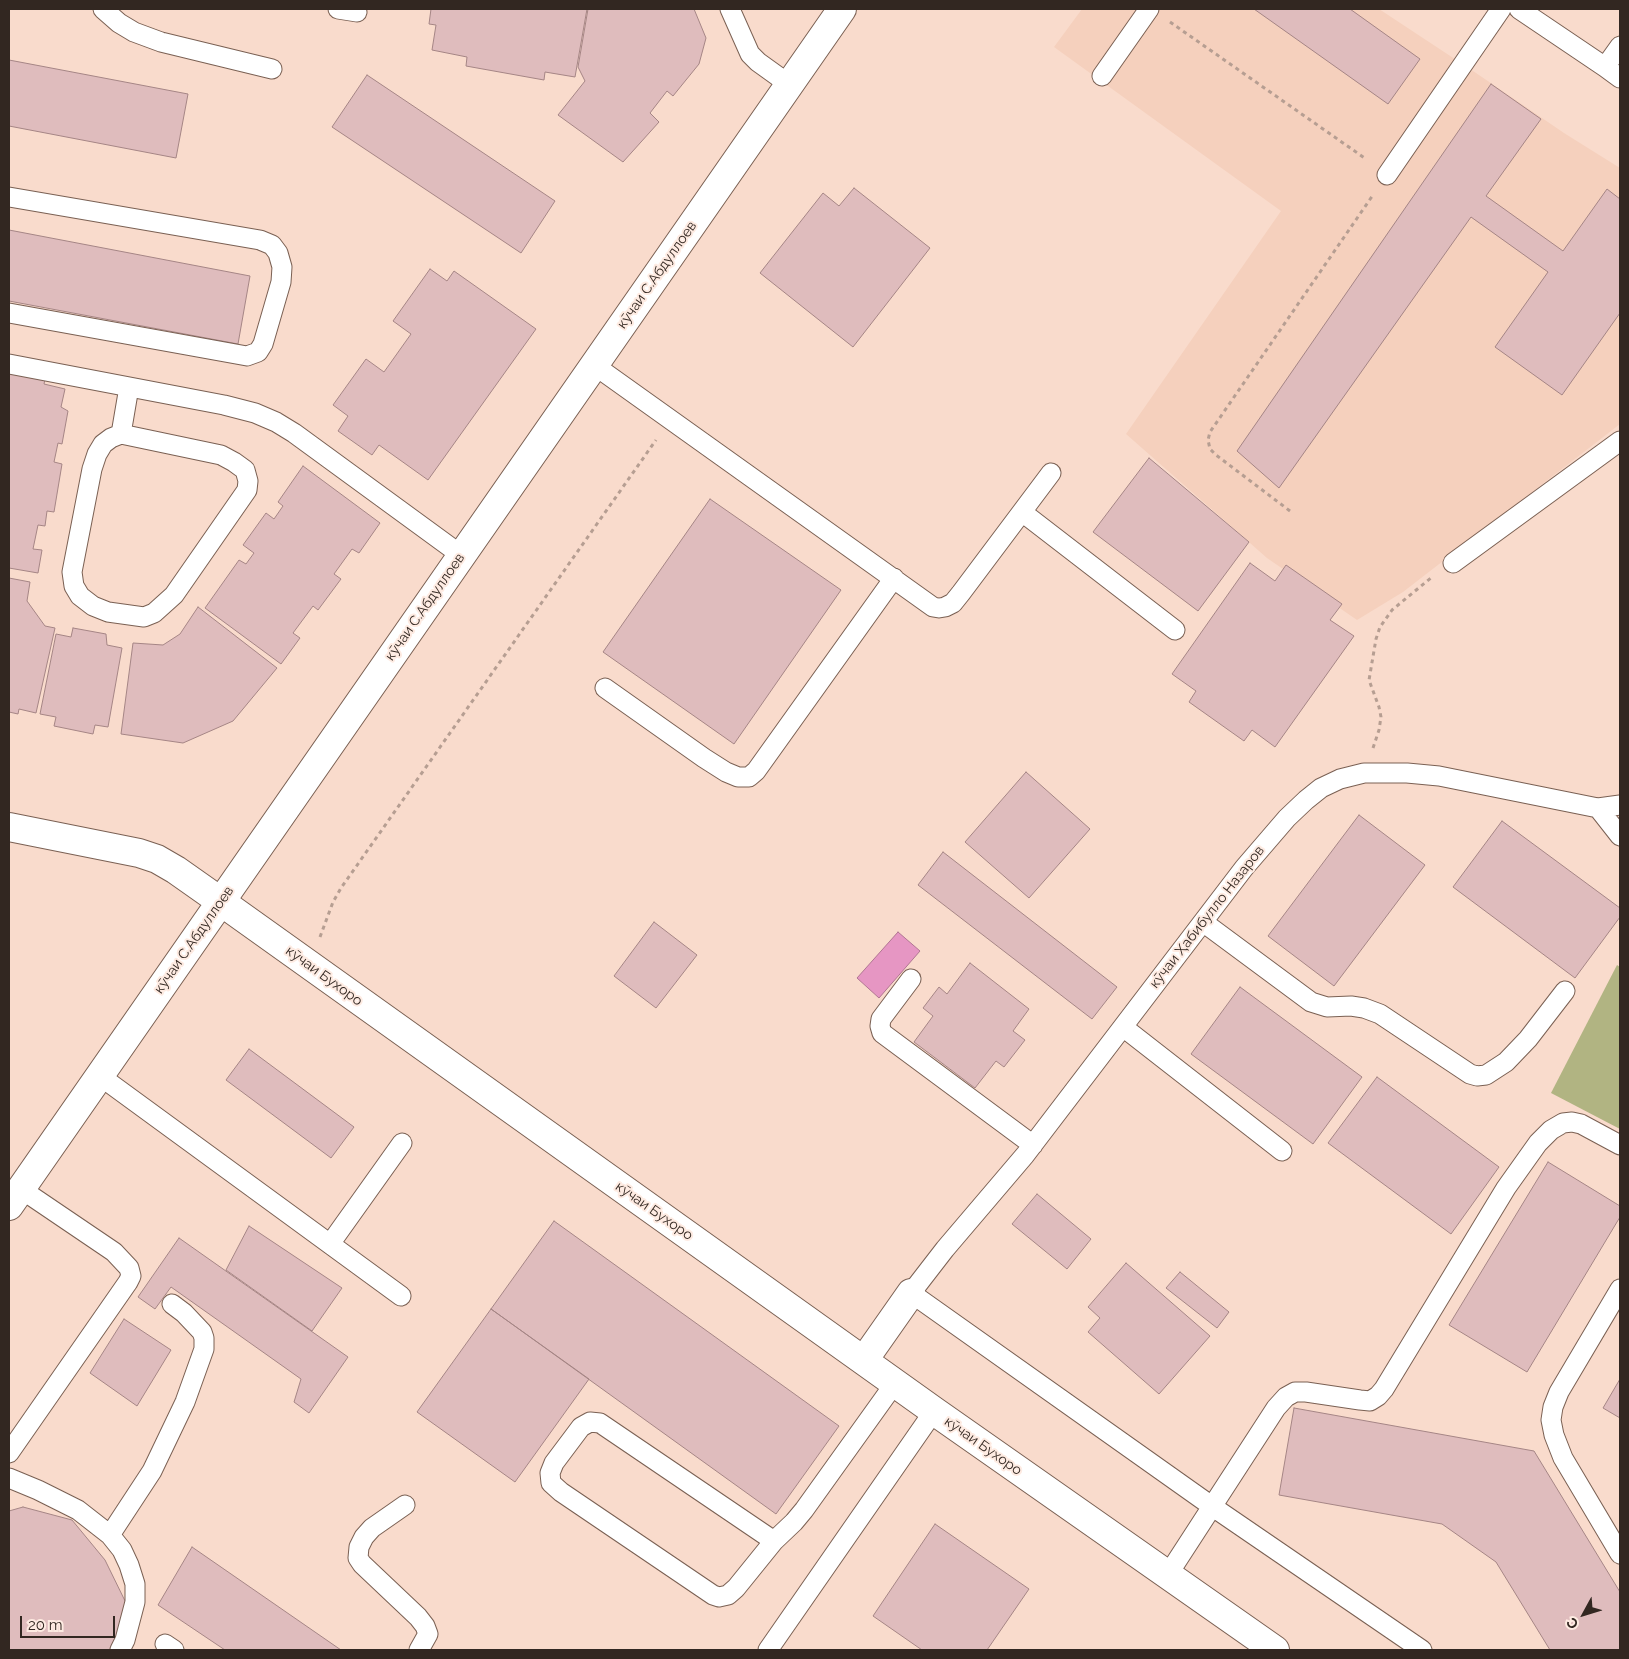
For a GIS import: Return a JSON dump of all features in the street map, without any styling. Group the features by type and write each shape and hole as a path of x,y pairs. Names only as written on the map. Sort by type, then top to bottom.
{"street":[{"name":"кӯчаи С.Абдуллоев","path":"15,1197 842,9"},
{"name":"кӯчаи Бухоро","path":"9,828 139,853 157,859 176,870 934,1411 1275,1650"},
{"path":"864,1360 911,1293"}],"lane":[{"path":"103,9 118,23 134,32 161,42 272,69"},
{"path":"338,9 357,12"},
{"path":"730,9 750,54 790,85"},
{"path":"1102,76 1149,9"},
{"path":"1387,175 1500,9"},
{"path":"1519,9 1613,73 1620,46"},
{"path":"9,197 260,240 272,245 278,253 282,267 281,282 263,344 258,352 246,356 9,313"},
{"path":"9,364 224,405 255,413 276,422 294,433 461,555"},
{"path":"594,364 933,607 945,607 953,603 961,594 1051,473"},
{"path":"121,434 129,387"},
{"path":"121,434 221,455 245,470 248,481 247,490 174,594 154,613 144,617 108,612 93,606 80,596 74,586 72,572 92,469 97,454 111,438 121,434"},
{"path":"1454,563 1620,441"},
{"path":"1022,512 1174,630"},
{"path":"606,688 726,772 738,777 749,776 756,771 894,578"},
{"name":"кӯчаи Ҳабибулло Назаров","path":"911,1293 940,1255 1033,1145 1266,841 1306,800 1321,788 1340,779 1364,773 1385,772 1439,776 1598,808 1620,805"},
{"path":"1598,808 1620,836"},
{"path":"1203,922 1311,1002 1327,1007 1351,1006 1364,1008 1380,1014 1470,1074 1477,1076 1491,1072 1506,1062 1528,1039 1565,991"},
{"path":"911,979 881,1019 882,1033 1033,1145"},
{"path":"1123,1027 1282,1151"},
{"path":"100,1076 401,1296"},
{"path":"1167,1576 1276,1408 1286,1397 1295,1392 1306,1392 1370,1401 1378,1396 1506,1188 1538,1143 1551,1130 1562,1124 1572,1122 1581,1124 1620,1145"},
{"path":"330,1244 402,1143"},
{"path":"9,1453 131,1276 129,1268 114,1252 15,1197"},
{"path":"1620,1289 1559,1392 1553,1407 1551,1420 1554,1435 1564,1458 1620,1554"},
{"path":"911,1293 1213,1506 1422,1650"},
{"path":"110,1535 152,1471 185,1402 204,1349 202,1332 194,1322 172,1304"},
{"path":"774,1541 600,1423 590,1422 581,1427 554,1463 550,1473 552,1483 561,1492 713,1595 719,1597 728,1594 736,1588 774,1541 804,1510 895,1383"},
{"path":"768,1650 934,1411"},
{"path":"9,1478 72,1506 110,1535 122,1550 129,1565 134,1584 134,1602 131,1620 120,1650"},
{"path":"405,1505 372,1528 364,1537 359,1547 358,1558 425,1626 428,1634 419,1650"}],"path":[{"path":"1167,20 1387,175 1210,432 1208,440 1210,449 1216,455 1290,511"},
{"path":"304,961 322,934 333,902 341,888 671,419"},
{"path":"1364,773 1380,724 1380,707 1368,680 1380,627 1392,610 1427,581 1454,563"}],"shaded area":[{"path":"1082,9 1379,9 1564,133 1620,168 1620,424 1403,592 1357,620 1267,558 1126,434 1281,211 1054,47"},
{"path":"898,932 920,951 879,998 857,978"}],"green space":[{"path":"1617,965 1620,967 1620,1129 1551,1093"}],"building":[{"path":"431,9 587,9 575,77 545,72 544,80 466,66 467,57 432,50 436,25 429,24"},
{"path":"588,9 694,9 706,38 699,64 673,96 667,91 650,113 659,122 623,162 558,115 585,81 578,67"},
{"path":"1254,9 1350,9 1420,59 1388,104"},
{"path":"9,60 188,94 176,158 9,126"},
{"path":"367,75 555,201 521,253 332,127"},
{"path":"1491,84 1541,119 1486,196 1563,251 1607,189 1620,199 1620,313 1562,395 1495,347 1548,272 1471,217 1279,488 1237,451"},
{"path":"854,188 930,248 853,347 760,273 823,193 839,206"},
{"path":"9,230 250,276 238,344 9,301"},
{"path":"430,269 447,281 454,271 536,329 428,480 379,445 372,455 338,431 348,416 333,405 366,359 384,372 411,334 393,321"},
{"path":"9,367 46,375 44,384 65,389 61,407 68,411 62,444 58,443 54,462 62,464 54,512 47,511 45,526 38,525 33,549 42,550 38,573 9,568"},
{"path":"1149,458 1249,542 1198,611 1093,532"},
{"path":"303,466 380,523 359,553 352,549 334,574 341,579 318,610 313,606 293,633 300,638 281,664 205,608 239,560 246,564 254,553 243,545 266,513 274,519 283,506 278,502"},
{"path":"710,499 841,590 734,744 603,652"},
{"path":"1250,563 1275,581 1286,565 1342,604 1330,620 1354,636 1275,747 1252,730 1244,741 1189,702 1196,691 1172,674"},
{"path":"9,578 30,582 27,601 45,626 55,628 36,713 19,709 18,714 9,712"},
{"path":"198,607 277,668 233,721 183,743 121,734 133,643 163,645 180,634"},
{"path":"73,628 106,634 107,645 122,648 108,727 95,725 93,734 54,726 56,717 40,714 56,634 71,637"},
{"path":"1026,772 1090,829 1029,898 965,842"},
{"path":"1359,815 1425,865 1334,986 1268,936"},
{"path":"1502,821 1620,908 1620,917 1575,978 1453,887"},
{"path":"943,852 1117,987 1092,1019 918,885"},
{"path":"654,922 697,955 656,1008 614,976"},
{"path":"970,963 1029,1009 1013,1031 1025,1040 1004,1067 996,1061 975,1088 914,1042 933,1016 923,1008 939,987 947,994"},
{"path":"1240,987 1362,1077 1313,1144 1191,1054"},
{"path":"249,1049 354,1127 331,1158 226,1080"},
{"path":"1377,1077 1499,1167 1451,1234 1328,1143"},
{"path":"1548,1162 1620,1206 1620,1217 1527,1372 1449,1325"},
{"path":"1037,1194 1091,1239 1067,1269 1012,1224"},
{"path":"554,1221 839,1426 776,1514 491,1309"},
{"path":"249,1226 342,1288 312,1331 226,1270"},
{"path":"179,1238 348,1357 309,1413 294,1402 301,1379 171,1287 155,1309 138,1297"},
{"path":"1126,1263 1210,1336 1159,1394 1088,1332 1100,1318 1088,1307"},
{"path":"1180,1272 1229,1312 1217,1328 1166,1288"},
{"path":"491,1309 589,1379 515,1482 417,1412"},
{"path":"124,1319 171,1350 137,1406 90,1373"},
{"path":"1620,1379 1620,1418 1603,1408"},
{"path":"1294,1408 1534,1451 1620,1592 1620,1650 1550,1650 1496,1562 1442,1524 1279,1495"},
{"path":"23,1507 72,1520 105,1560 128,1607 114,1650 9,1650 9,1511"},
{"path":"935,1524 1029,1589 987,1650 922,1650 873,1616"},
{"path":"192,1547 341,1650 225,1650 158,1605"}]}
